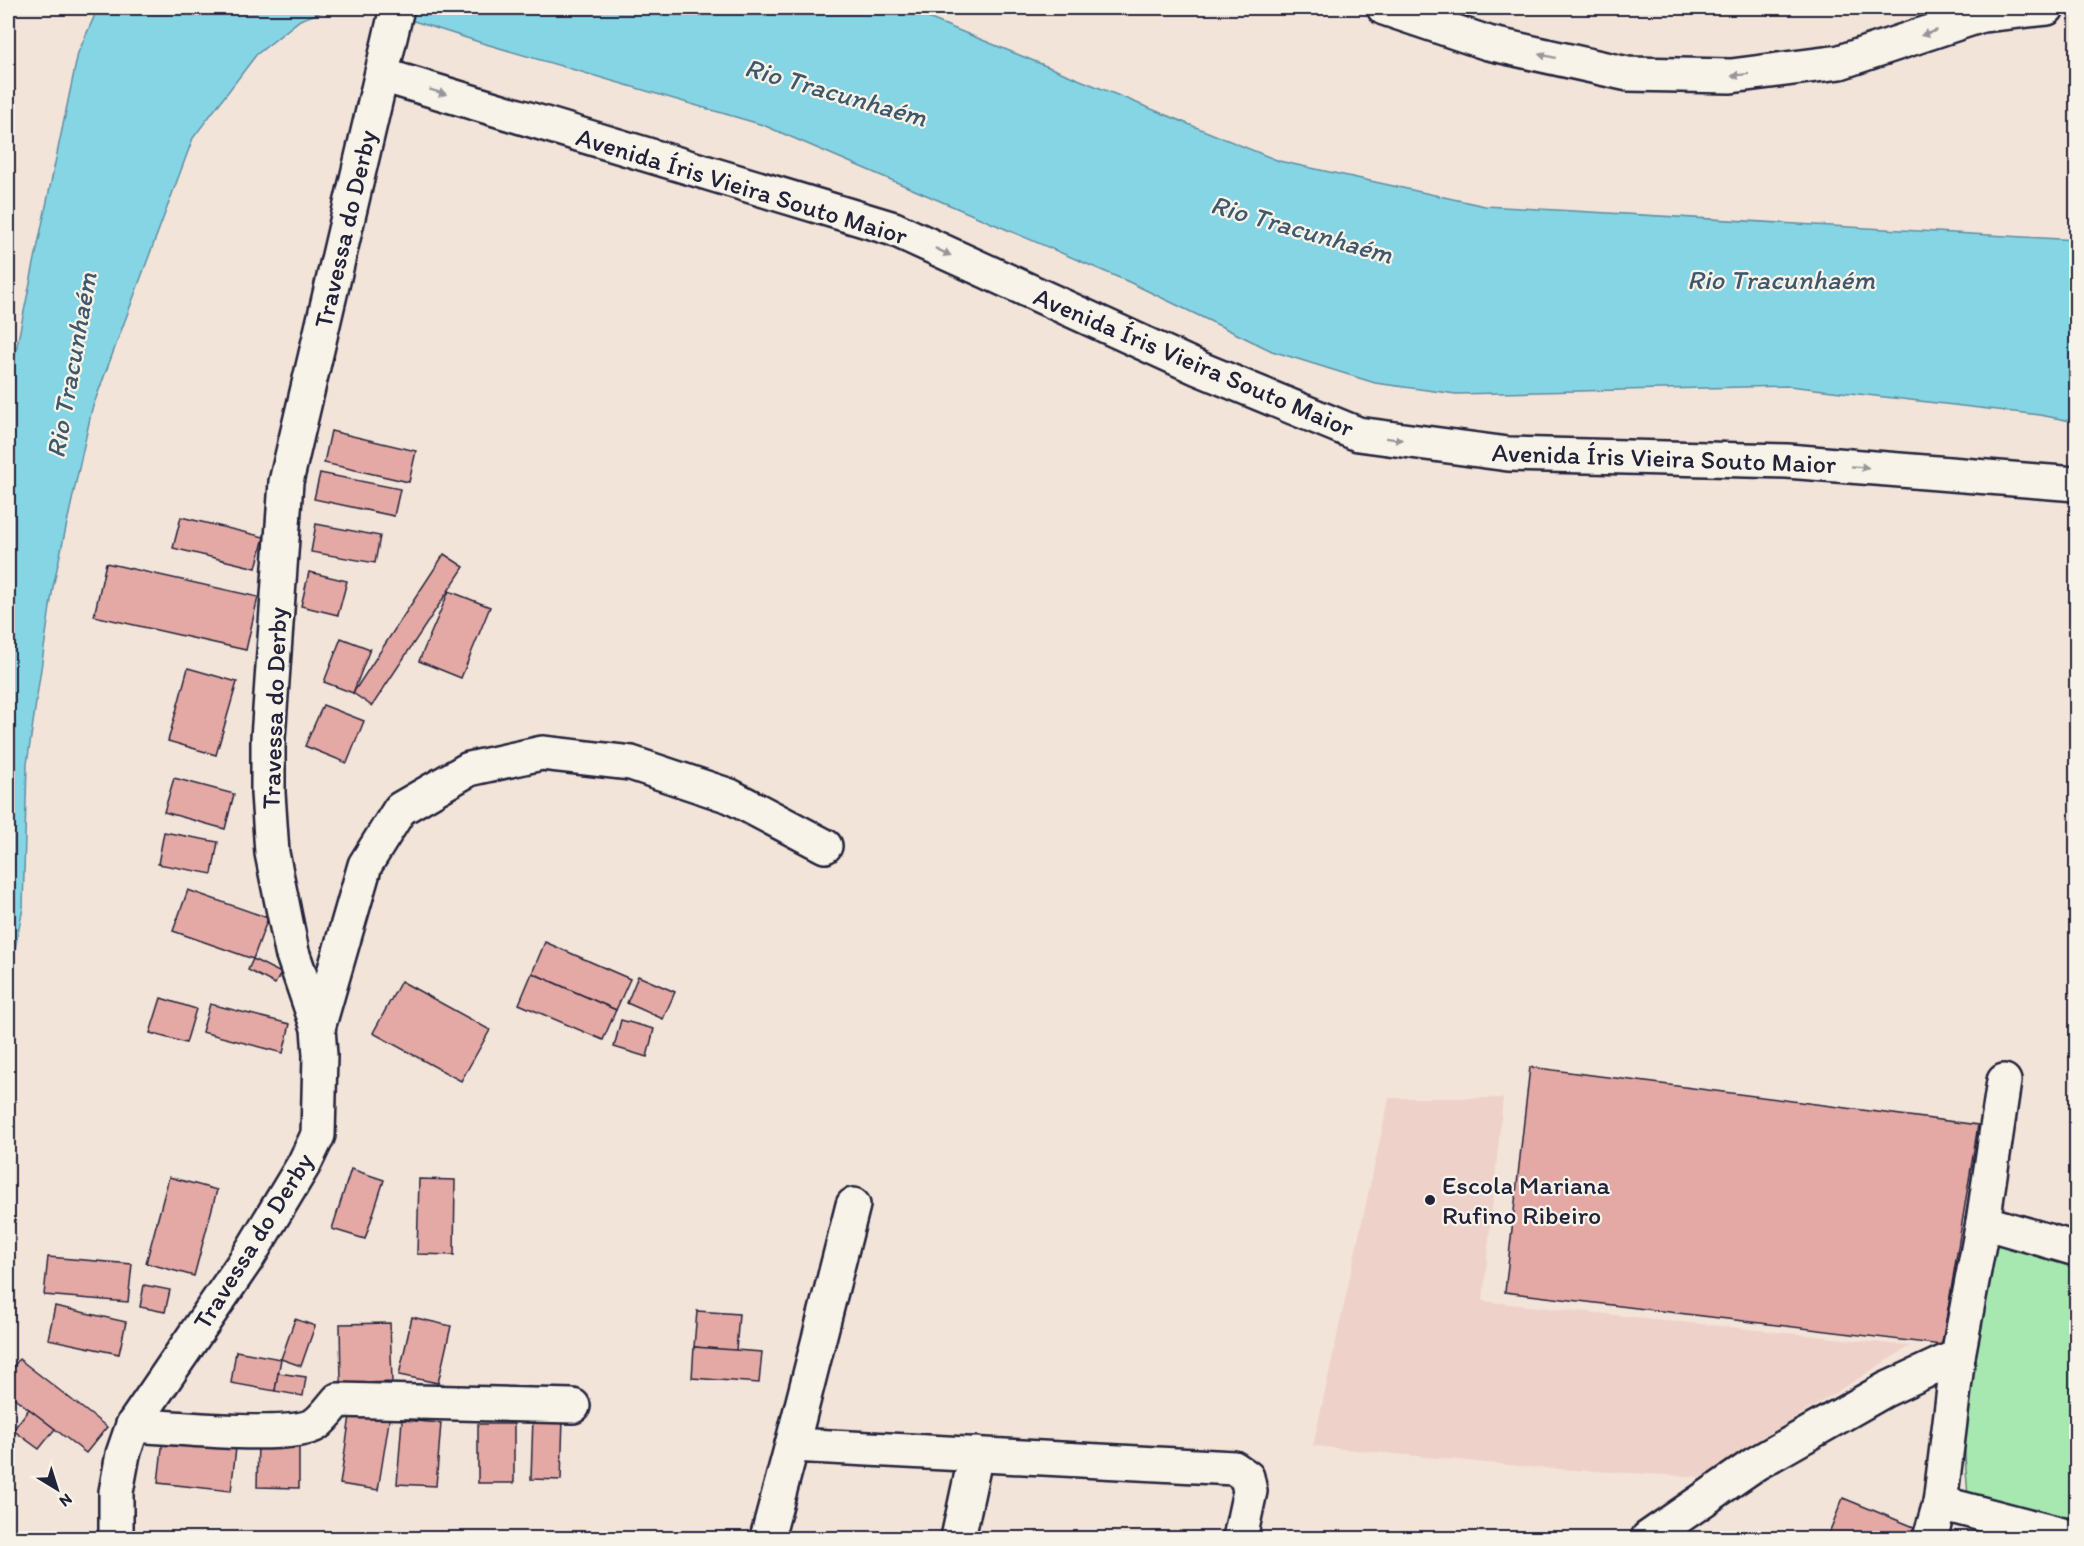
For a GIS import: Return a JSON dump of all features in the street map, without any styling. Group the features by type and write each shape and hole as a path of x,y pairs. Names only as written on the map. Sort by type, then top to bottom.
{"street":[{"name":"Travessa do Derby","path":"116,1539 116,1492 123,1454 133,1425 248,1257 304,1164 318,1135 320,1055 318,1028 292,952 272,853 268,793 268,738 286,482 398,8"},
{"path":"1384,8 1488,43 1628,74 1731,76 1840,62 1982,15 2048,8"},
{"name":"Avenida Íris Vieira Souto Maior","path":"382,75 894,229 1198,369 1358,434 1508,454 1787,461 2076,484"},
{"path":"318,1028 365,866 400,809 469,769 542,753 631,763 730,796 825,846"},
{"path":"1930,1539 1940,1503 1958,1356 1983,1222 2004,1081"},
{"path":"767,1539 853,1205"},
{"path":"1983,1222 2076,1249"},
{"path":"1648,1539 1755,1464 1885,1390 1958,1356"},
{"path":"133,1425 249,1432 291,1430 315,1424 338,1400 573,1406"},
{"path":"792,1445 1234,1468 1247,1477 1250,1491 1240,1539"},
{"path":"958,1539 976,1454"},
{"path":"1940,1503 2074,1539"}],"shaded area":[{"name":"Escola Mariana Rufino Ribeiro","path":"1389,1098 1503,1098 1483,1301 1910,1346 1702,1477 1537,1468 1313,1446"}],"green space":[{"path":"1983,1222 2076,1248 2076,1525 1968,1498 1958,1356"}],"water":[{"name":"Rio Tracunhaém","path":"98,8 332,8 300,20 256,55 193,138 92,409 53,587 27,764 23,908 8,985 8,388 78,53"},
{"name":"Rio Tracunhaém","path":"373,8 888,8 921,15 1279,161 1485,206 2076,240 2076,422 2040,415 1789,386 1456,394 1375,383 1272,351 1129,282 763,125 479,42"}],"building":[{"path":"331,431 416,451 409,482 324,463"},
{"path":"320,473 400,489 394,516 314,499"},
{"path":"181,517 264,537 256,568 173,548"},
{"path":"316,524 380,536 375,563 311,552"},
{"path":"444,554 464,567 372,706 353,693"},
{"path":"106,563 258,597 246,650 94,616"},
{"path":"309,572 347,581 338,615 301,606"},
{"path":"449,591 490,607 461,678 419,661"},
{"path":"341,638 370,649 353,693 324,682"},
{"path":"188,668 237,682 216,755 168,741"},
{"path":"323,705 364,721 347,763 305,746"},
{"path":"174,778 234,794 225,829 164,812"},
{"path":"164,832 218,842 212,874 158,864"},
{"path":"188,890 268,918 253,959 173,931"},
{"path":"545,942 630,979 616,1010 532,973"},
{"path":"253,959 281,973 275,984 248,970"},
{"path":"532,973 616,1010 603,1040 519,1004"},
{"path":"638,976 675,992 663,1019 627,1003"},
{"path":"401,981 490,1030 461,1081 373,1033"},
{"path":"161,998 196,1009 186,1043 150,1033"},
{"path":"210,1004 290,1024 283,1053 202,1032"},
{"path":"621,1020 654,1029 647,1057 614,1047"},
{"path":"1530,1067 1978,1125 1942,1345 1505,1292"},
{"path":"351,1169 384,1180 365,1239 332,1229"},
{"path":"169,1177 217,1190 194,1276 146,1263"},
{"path":"419,1179 455,1180 454,1255 417,1254"},
{"path":"48,1257 132,1264 128,1302 44,1295"},
{"path":"144,1285 170,1290 165,1312 140,1307"},
{"path":"55,1306 126,1322 119,1354 48,1339"},
{"path":"697,1311 739,1314 736,1351 694,1347"},
{"path":"412,1317 451,1326 438,1383 399,1375"},
{"path":"295,1319 315,1326 301,1366 281,1359"},
{"path":"390,1323 392,1382 341,1384 340,1324"},
{"path":"694,1347 762,1352 759,1383 692,1378"},
{"path":"236,1351 281,1359 275,1391 231,1383"},
{"path":"19,1359 107,1427 86,1453 8,1393 8,1374"},
{"path":"278,1373 306,1377 303,1396 275,1391"},
{"path":"29,1409 55,1429 39,1449 13,1430"},
{"path":"390,1415 378,1490 340,1484 350,1416"},
{"path":"533,1417 563,1418 561,1480 531,1479"},
{"path":"402,1420 441,1423 436,1486 397,1484"},
{"path":"478,1424 514,1424 514,1483 478,1483"},
{"path":"163,1439 236,1448 231,1491 158,1483"},
{"path":"258,1441 299,1441 299,1488 257,1487"},
{"path":"1843,1498 1914,1527 1910,1538 1827,1538"}],"place":[{"name":"Escola Mariana Rufino Ribeiro","path":"1430,1200"}]}
